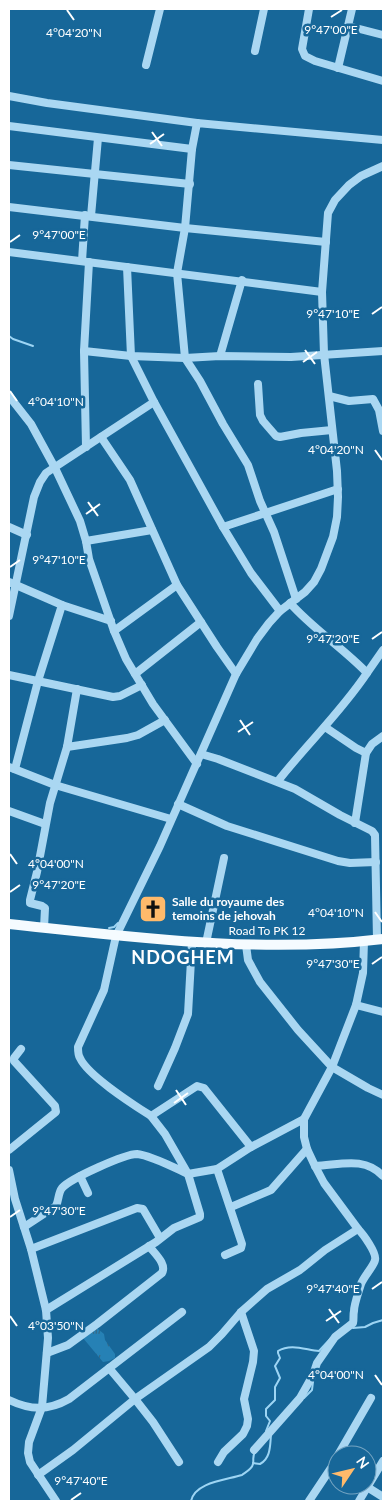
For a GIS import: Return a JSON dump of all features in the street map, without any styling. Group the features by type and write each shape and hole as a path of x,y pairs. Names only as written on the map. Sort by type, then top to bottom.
{"main road":[{"name":"Road To PK 12","path":"9,924 116,936 246,945 380,939"}],"street":[{"path":"146,65 160,9"},
{"path":"255,51 264,9"},
{"path":"310,9 302,50 305,56 315,61 383,81"},
{"path":"338,68 352,9"},
{"path":"348,26 383,36"},
{"path":"9,96 197,123 383,140"},
{"path":"197,123 192,149 185,228 177,273 186,358 248,465 274,532 293,601 304,616 353,658 367,673"},
{"path":"9,126 192,149"},
{"path":"86,447 85,261 88,216 95,174 98,138"},
{"path":"9,165 190,184"},
{"path":"46,1310 149,1246 174,1228 200,1217 188,1174 170,1142 151,1116 98,1078 80,1060 78,1047 104,990 116,936 160,846 236,674 257,639 280,611 314,582 333,537 337,517 338,489 324,354 322,292 328,213 335,200 349,185 383,166"},
{"path":"9,206 185,228 326,242"},
{"path":"9,252 242,280 322,292"},
{"path":"127,267 131,356 154,402 223,527 252,573 280,611"},
{"path":"220,356 242,280"},
{"path":"84,351 131,356 186,358 220,356 292,357 383,351"},
{"path":"258,384 260,415 276,436 332,430"},
{"path":"9,396 31,424 55,468 80,521 89,558 114,631 126,659 165,720 197,764"},
{"path":"329,396 349,401 383,397"},
{"path":"374,399 379,410 383,431"},
{"path":"9,616 12,583 27,535 34,497 46,473 154,402"},
{"path":"102,437 130,480 177,585 236,674"},
{"path":"223,527 338,489"},
{"path":"9,527 27,535"},
{"path":"86,541 152,530"},
{"path":"12,583 62,605 111,622"},
{"path":"114,631 177,585"},
{"path":"62,605 12,768 55,785 172,819"},
{"path":"135,674 201,622"},
{"path":"278,781 298,755 356,691 383,650"},
{"path":"9,675 113,697 120,696 142,685"},
{"path":"44,928 45,908 30,903 30,900 38,872 45,824 67,747 77,690"},
{"path":"67,747 127,738 148,730 165,720"},
{"path":"325,727 366,753"},
{"path":"355,823 366,753 372,744 383,736"},
{"path":"201,754 278,781 372,831 375,835 380,939"},
{"path":"178,804 227,826 338,861 350,863 376,862"},
{"path":"9,811 45,824"},
{"path":"206,943 224,858"},
{"path":"254,1450 300,1398 313,1375 317,1363 335,1337 354,1321 354,1311 361,1285 376,1258 365,1238 324,1183 307,1148 304,1137 304,1119 332,1067 356,1005 363,970 364,941"},
{"path":"158,1086 188,1014 192,942"},
{"path":"246,945 248,960 260,982 298,1030 332,1067 383,1095"},
{"path":"356,1005 383,1012"},
{"path":"9,1150 56,1112 55,1106 14,1061 14,1058 21,1049"},
{"path":"151,1116 197,1086 201,1086 251,1147"},
{"path":"24,1227 56,1206 61,1189 68,1183 126,1156 136,1154 146,1156 188,1174 217,1169 251,1147 304,1119"},
{"path":"230,1206 271,1190 307,1148"},
{"path":"315,1166 361,1163 377,1170 383,1176"},
{"path":"217,1169 242,1244 242,1248 239,1250 225,1255"},
{"path":"9,1170 12,1199 31,1249 46,1310 48,1338 42,1407 28,1453 30,1462 56,1501"},
{"path":"80,1176 88,1193"},
{"path":"31,1249 138,1208 143,1210 160,1238"},
{"path":"38,1475 73,1450 136,1399 209,1347 241,1312 267,1289 300,1270 325,1250 358,1229"},
{"path":"47,1353 68,1345 162,1273 164,1270 163,1265 149,1246"},
{"path":"9,1400 31,1408 54,1407 69,1399 182,1312"},
{"path":"218,1462 224,1452 242,1434 247,1426 248,1419 244,1399 254,1362 254,1351 241,1312"},
{"path":"109,1368 153,1422 178,1462"},
{"path":"344,1445 371,1398"},
{"path":"308,1501 327,1477"}],"green space":[{"path":"92,1324 104,1334 105,1340 115,1354 115,1358 103,1362 83,1338"}],"waterway":[{"path":"9,336 33,346"},
{"path":"109,928 114,927 118,923"},
{"path":"353,1328 365,1327 383,1320"},
{"path":"266,1431 270,1421 266,1416 266,1409 275,1400 275,1387 280,1378 275,1366 280,1358 278,1351 288,1347 319,1351 331,1338"},
{"path":"304,1398 312,1390 313,1382"},
{"path":"253,1463 260,1464 266,1458 271,1435"},
{"path":"191,1501 198,1490 205,1486 247,1472 252,1466 255,1452"}],"place":[{"name":"Salle du royaume des temoins de jehovah","path":"153,909"}],"district":[{"name":"NDOGHEM","path":"183,958"}]}
